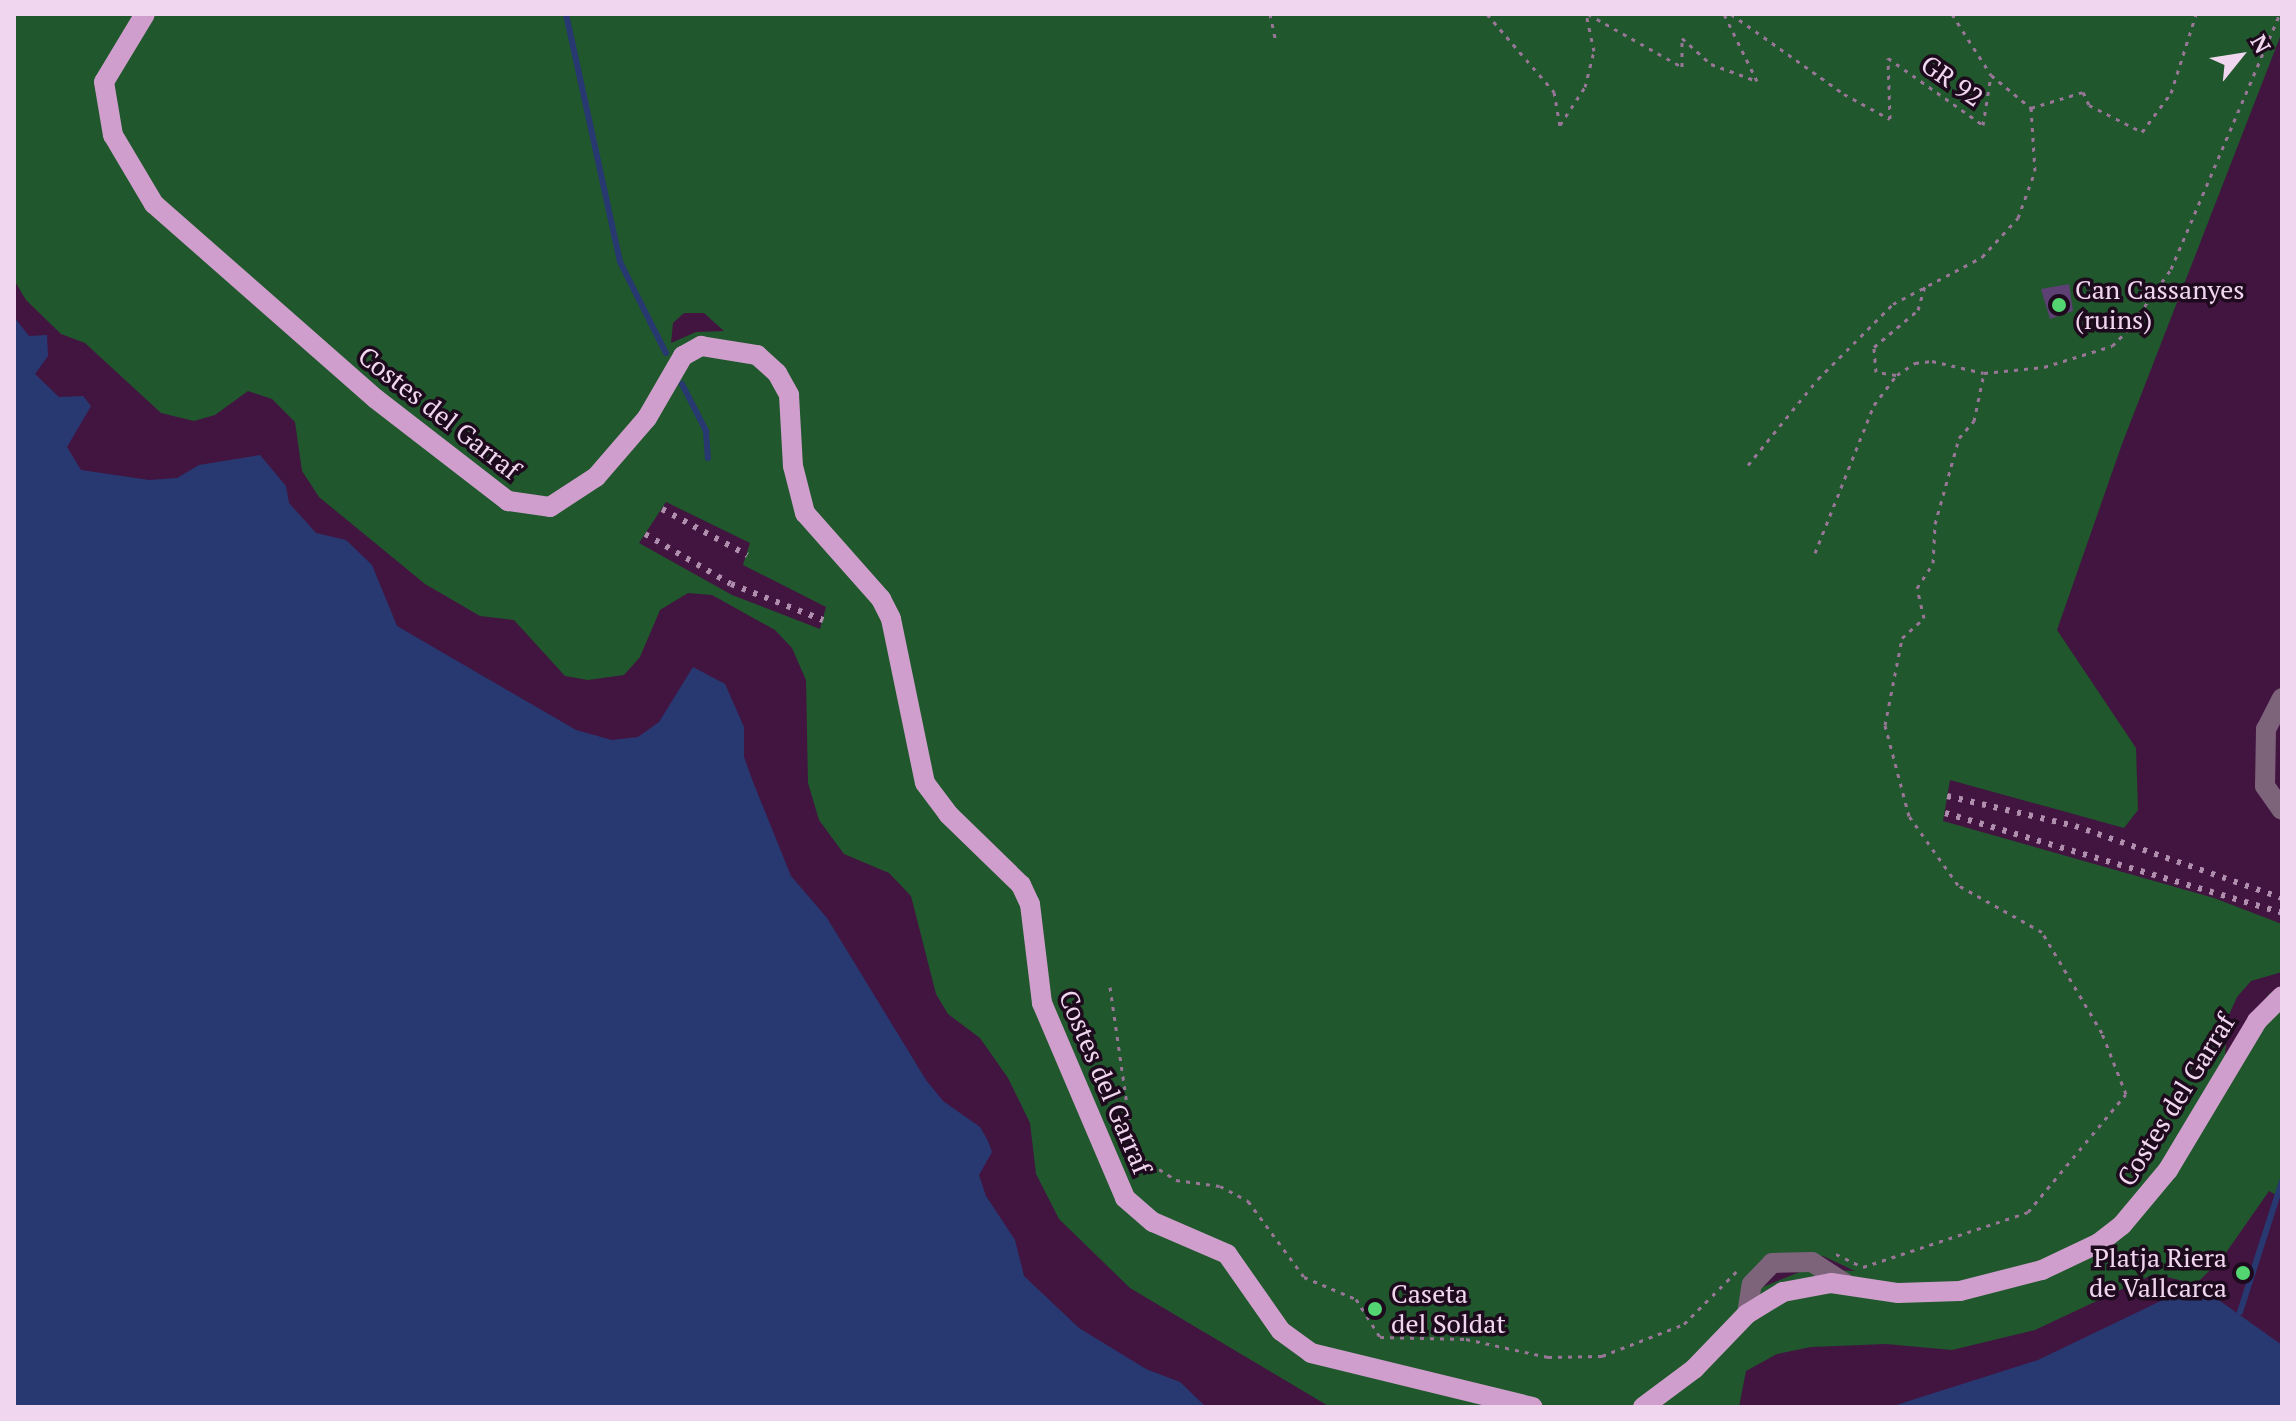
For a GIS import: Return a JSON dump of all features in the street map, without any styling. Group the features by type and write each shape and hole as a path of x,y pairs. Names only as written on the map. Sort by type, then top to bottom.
{"main road":[{"name":"Costes del Garraf","path":"145,14 104,82 113,135 154,204 376,399 508,501 550,507 596,477 647,418 683,356 701,346 718,345 757,355 777,373 789,395 793,466 805,513 881,599 891,619 925,783 948,814 1021,885 1030,904 1042,1003 1125,1198 1153,1222 1227,1254 1281,1331 1311,1353 1532,1407"},
{"name":"Costes del Garraf","path":"1643,1407 1694,1369 1747,1314 1799,1286 1846,1284 1898,1293 1960,1291 2042,1270 2099,1243 2122,1225 2168,1170 2257,1021 2282,996"}],"lane":[{"path":"2282,698 2266,729 2265,786 2282,810"},
{"path":"1747,1314 1752,1284 1772,1263 1812,1262 1846,1284"}],"path":[{"path":"1270,14 1275,38"},
{"path":"1487,14 1554,92 1560,125 1585,87 1594,51 1587,14"},
{"path":"1587,14 1682,67 1682,38 1711,64 1757,81 1724,14"},
{"name":"GR 92","path":"1731,14 1844,94 1890,119 1888,58 1983,125 1991,75"},
{"path":"1952,14 1991,75"},
{"path":"1748,465 1818,379 1893,304 1982,257 2018,218 2035,171 2031,108 2083,92 2089,105 2142,132 2171,93 2196,14"},
{"path":"1815,553 1867,432 1874,405 1897,375 1915,363 1932,361 1984,373 2044,367 2112,346 2127,331 2171,269 2280,14"},
{"name":"GR 92","path":"1991,75 2031,108"},
{"path":"1897,375 1876,372 1874,347 1918,310 1925,285"},
{"path":"1832,1253 1863,1267 2028,1212 2126,1094 2102,1033 2042,932 1958,885 1909,816 1885,725 1902,638 1924,618 1917,588 1933,563 1935,524 1959,438 1974,421 1984,373"},
{"path":"1110,987 1134,1153 1176,1180 1220,1186 1248,1201 1304,1277 1356,1299 1380,1337 1466,1339 1548,1357 1602,1356 1684,1324 1739,1269"}],"green space":[{"path":"14,14 2282,14 2282,32 2122,444 2057,630 2136,748 2138,810 2124,828 1950,780 1943,821 2214,898 2282,924 2282,972 2251,981 2237,997 2228,1017 2225,1055 2269,994 2282,986 2282,1198 2269,1191 2223,1257 2196,1284 2154,1274 2035,1330 1952,1350 1886,1344 1811,1347 1777,1354 1746,1371 1739,1407 1330,1407 1130,1288 1059,1219 1036,1174 1030,1123 1008,1078 980,1038 948,1014 936,994 911,896 889,873 844,854 819,820 808,783 806,680 792,648 775,630 712,595 688,593 660,610 640,657 624,675 588,680 565,676 514,620 480,616 425,584 319,497 302,471 295,422 272,399 248,391 215,415 194,421 161,413 85,343 61,334 26,300 14,280","holes":["684,313 704,313 724,331 696,332 671,343 673,323","666,502 750,543 743,565 826,607 820,629 732,595 639,543","1795,1253 1823,1256 1855,1271 1807,1269 1741,1296"]}],"water":[{"path":"14,317 29,336 47,335 48,356 35,374 59,397 83,396 91,406 67,447 81,470 149,480 177,478 199,465 260,455 286,486 289,503 316,533 346,540 372,565 397,626 576,730 612,740 638,737 659,722 693,667 725,684 744,727 744,757 791,876 827,918 926,1080 943,1101 980,1127 988,1141 992,1152 979,1175 986,1196 1015,1240 1024,1276 1079,1328 1146,1369 1180,1382 1206,1407 14,1407"},
{"path":"2196,1284 2282,1345 2282,1407 1849,1407 1893,1406 2038,1360"}],"building":[{"name":"Can Cassanyes (ruins)","path":"2069,284 2073,311 2050,319 2041,289"}],"waterway":[{"path":"566,14 620,262 666,353"},
{"path":"682,384 706,431 708,458"},
{"path":"2240,1312 2282,1181"}],"railway":[{"path":"662,509 747,555"},
{"path":"645,534 731,584 823,620"},
{"path":"1947,796 2075,826 2282,898"},
{"path":"1945,813 2282,913"}],"place":[{"name":"Can Cassanyes (ruins)","path":"2059,305"},
{"name":"Platja Riera de Vallcarca","path":"2243,1273"},
{"name":"Caseta del Soldat","path":"1375,1309"}]}
